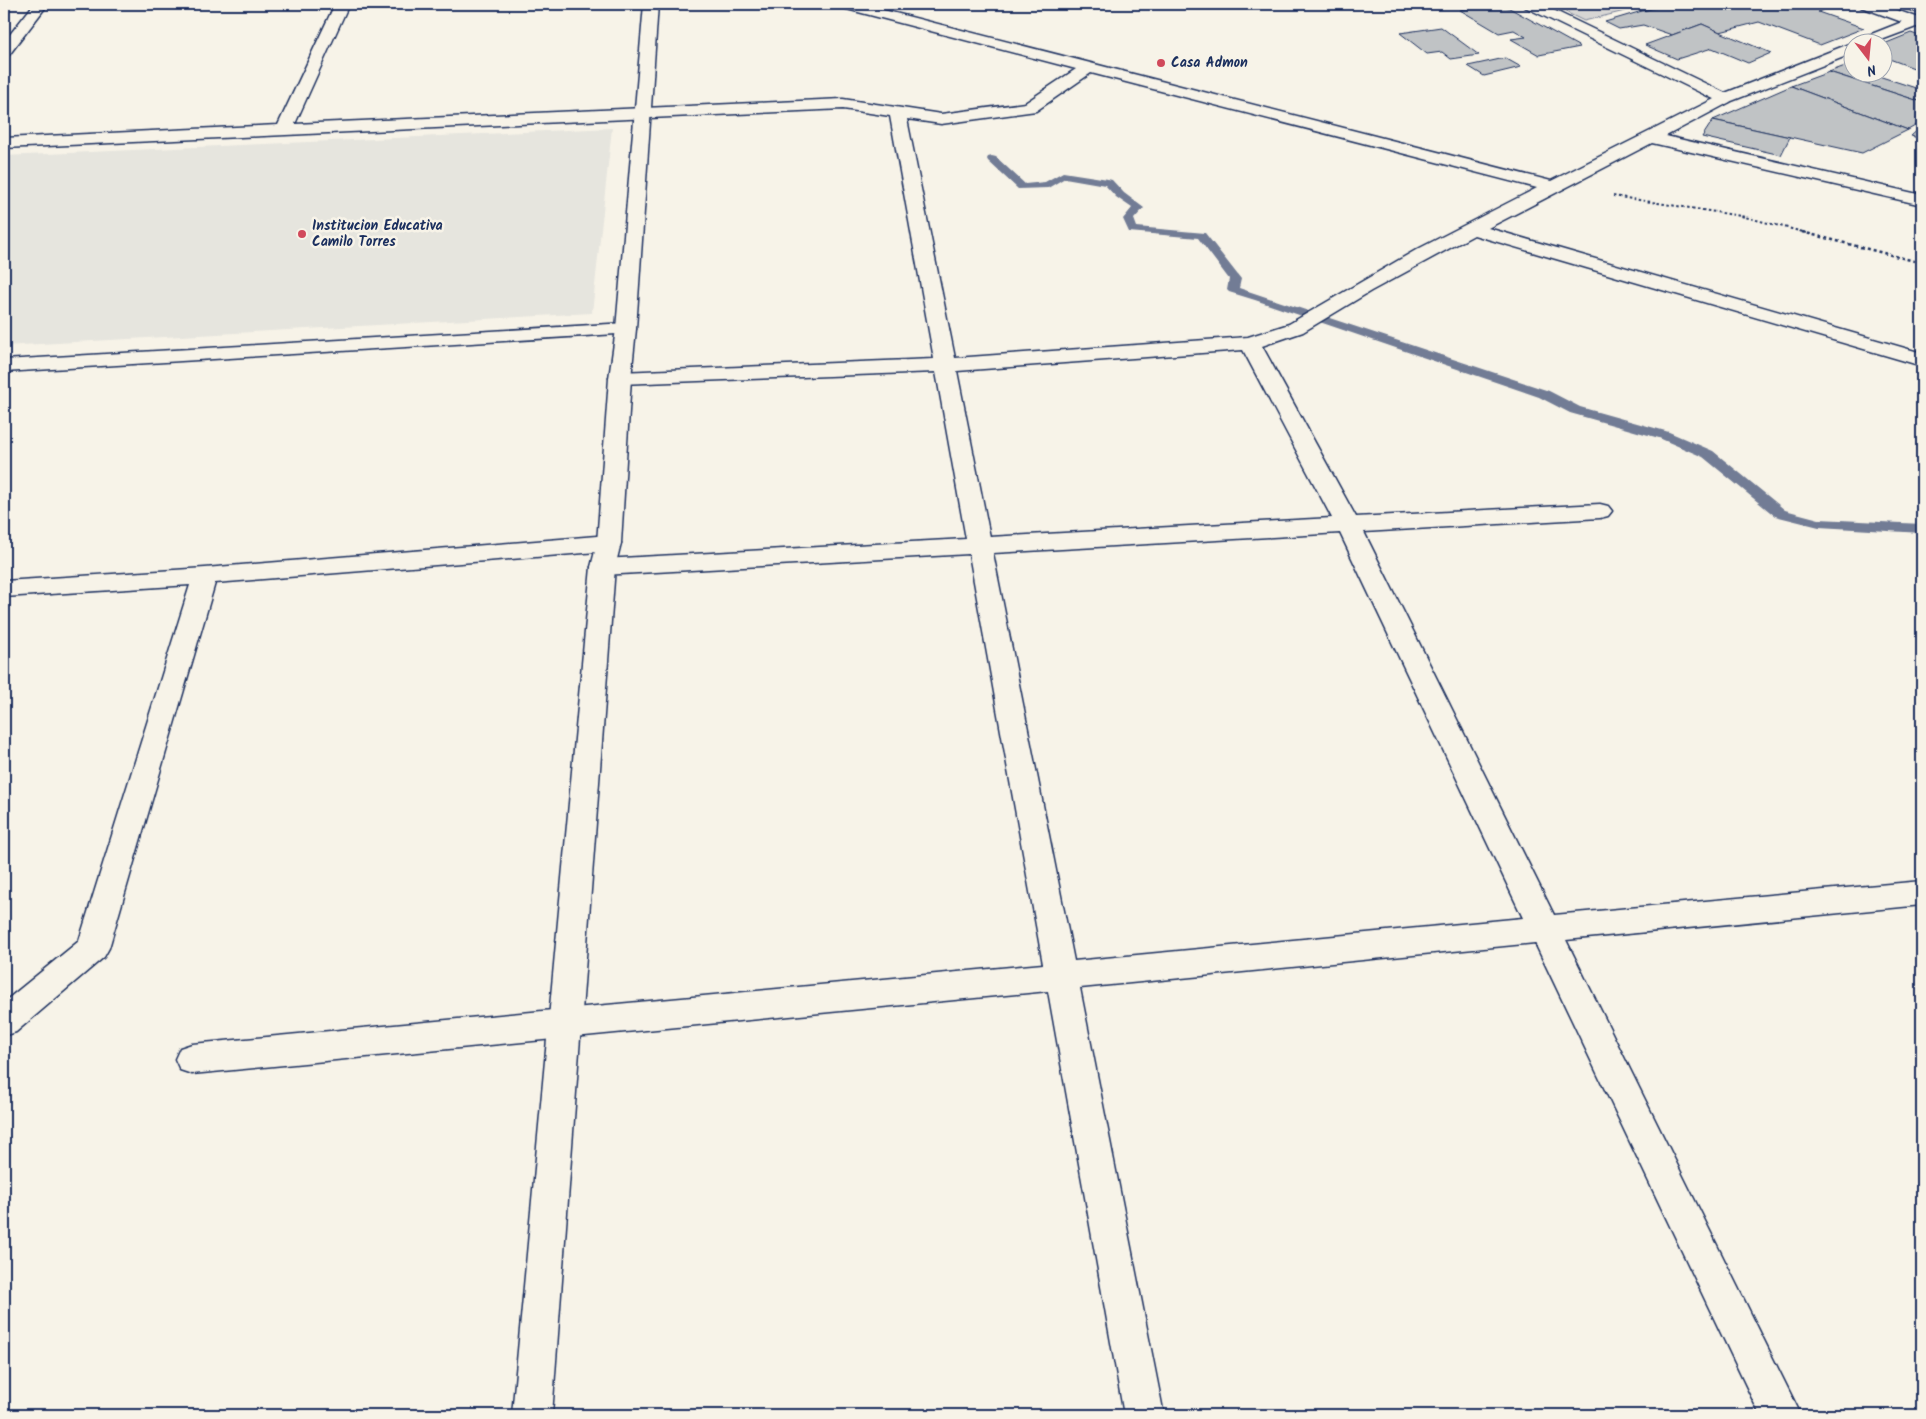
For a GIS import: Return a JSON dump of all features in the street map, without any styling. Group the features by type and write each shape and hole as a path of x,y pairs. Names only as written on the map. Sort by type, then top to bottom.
{"street":[{"path":"4,52 41,4"},
{"path":"284,130 342,4"},
{"path":"532,1415 620,378 626,329 651,4"},
{"path":"844,4 1554,187"},
{"path":"1530,4 1724,99"},
{"path":"1866,4 1919,23"},
{"path":"1893,32 1919,23"},
{"path":"620,378 946,365 1250,343 1296,328 1364,286 1724,99 1844,51"},
{"path":"4,143 843,104 941,119 1030,106 1090,66"},
{"path":"898,113 1144,1415"},
{"path":"1650,138 1922,200"},
{"path":"1472,229 1922,360"},
{"path":"4,366 626,329"},
{"path":"1250,343 1348,525 1781,1415"},
{"path":"4,589 205,576 606,555 980,546 1600,511"},
{"path":"4,1022 93,948 205,576"},
{"path":"192,1059 1922,893"}],"path":[{"path":"1554,187 1741,216 1922,263"}],"shaded area":[{"path":"1549,4 1629,4 1637,8 1584,21"},
{"name":"Institucion Educativa Camilo Torres","path":"612,128 592,313 4,346 4,156"}],"building":[{"path":"1502,4 1580,47 1539,55 1511,39 1526,37 1514,30 1499,33 1460,10"},
{"path":"1627,4 1673,4 1642,11"},
{"path":"1673,4 1733,4 1739,6 1745,4 1814,4 1827,8 1818,12 1864,28 1854,32 1844,32 1844,36 1820,45 1759,22 1720,32 1702,24 1672,35 1643,25 1619,29 1605,22"},
{"path":"1890,4 1922,4 1922,15"},
{"path":"1702,24 1771,53 1748,63 1712,48 1677,59 1645,45"},
{"path":"1441,27 1479,55 1451,59 1442,52 1427,54 1400,33"},
{"path":"1911,33 1922,37 1922,71 1894,61 1894,40"},
{"path":"1505,58 1521,67 1484,76 1468,66"},
{"path":"1844,66 1844,77 1829,72"},
{"path":"1829,72 1844,77 1844,82 1860,82 1922,102 1922,122 1908,130 1791,86"},
{"path":"1894,81 1922,90 1922,102 1860,82"},
{"path":"1791,86 1908,130 1862,153 1713,120"},
{"path":"1713,120 1790,137 1781,155 1702,137"},
{"path":"1921,127 1922,139 1911,136"}],"waterway":[{"path":"992,159 1022,187 1048,185 1063,175 1108,182 1120,195 1139,208 1128,219 1133,230 1201,235 1235,279 1233,290 1259,297 1544,394 1575,410 1664,435 1708,454 1780,513 1819,523 1922,529"}],"place":[{"name":"Casa Admon","path":"1161,63"},
{"name":"Institucion Educativa Camilo Torres","path":"302,234"}]}
